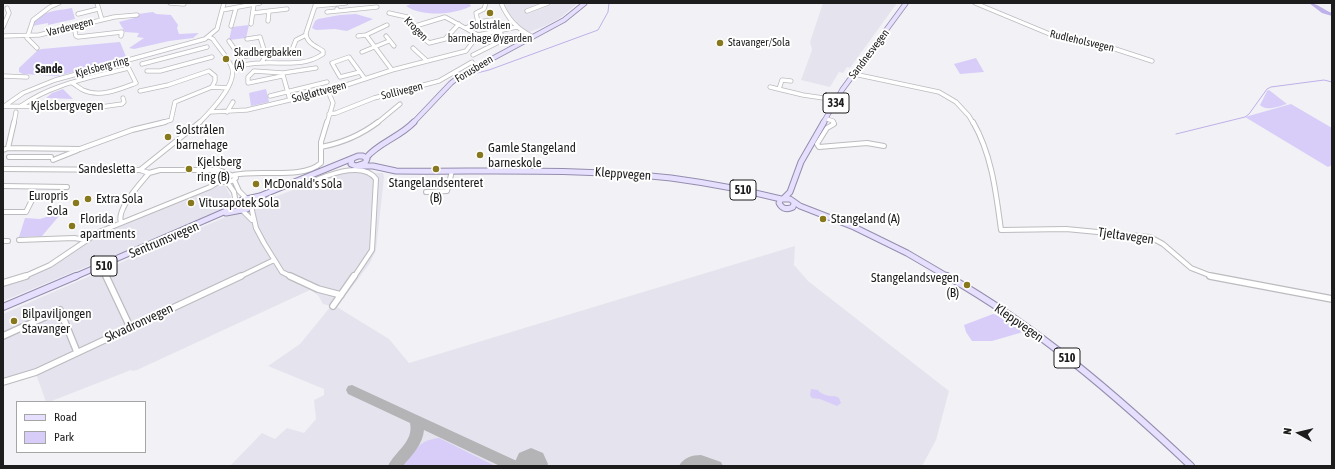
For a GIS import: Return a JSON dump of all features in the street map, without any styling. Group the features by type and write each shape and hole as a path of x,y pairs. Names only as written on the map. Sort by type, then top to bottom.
{"main road":[{"name":"Forusbeen","path":"359,166 364,163 371,152 399,135 420,117 460,76 568,18 584,3"},
{"name":"334","path":"878,40 880,34 903,3"},
{"name":"Sandnesvegen","path":"783,199 790,192 798,168 836,101 878,40 903,9 906,3"},
{"name":"Forusbeen","path":"358,156 389,138 420,117"},
{"path":"358,156 366,159 373,166"},
{"name":"510","path":"352,159 358,156"},
{"path":"352,159 350,163 353,166"},
{"name":"Sentrumsvegen","path":"3,310 238,207 352,159"},
{"name":"Sentrumsvegen","path":"3,307 226,211 328,170 341,166 353,166"},
{"name":"510","path":"353,166 359,166"},
{"name":"Kleppvegen","path":"359,166 373,166 396,171 614,173 654,176 725,186 794,201 824,216 892,245 940,272 1019,322 1108,390 1143,420 1191,466"},
{"name":"Sandnesvegen","path":"794,201 792,195 798,180 798,168"},
{"name":"Kleppvegen","path":"705,183 765,198 784,208 800,209 824,216"},
{"path":"780,205 779,203 783,199"},
{"path":"790,208 793,207 794,201"}],"street":[{"path":"37,48 28,39 32,20 50,7 59,3"},
{"path":"97,3 102,20"},
{"path":"170,3 184,4"},
{"path":"140,170 192,130 210,112 228,88 232,78 232,68 214,42 207,38 217,29 224,3"},
{"path":"222,10 260,3"},
{"path":"232,68 250,63 294,64 319,58 323,54 323,51 309,42 306,35 315,4 346,3"},
{"path":"478,22 476,13 485,8 486,3"},
{"path":"501,3 507,17 531,38"},
{"path":"527,11 548,3"},
{"name":"Rudleholsvegen","path":"975,3 1052,35 1096,43 1152,60"},
{"path":"251,24 254,4"},
{"path":"337,11 339,4"},
{"path":"327,12 377,7"},
{"path":"3,27 9,13 7,8"},
{"path":"231,26 236,8"},
{"path":"78,14 98,9"},
{"path":"253,13 288,9"},
{"path":"268,21 269,11"},
{"name":"Krogen","path":"389,13 406,17 406,22 429,42 446,38 459,24"},
{"name":"Vardevegen","path":"3,36 28,36 74,27 116,16 137,15"},
{"path":"412,27 445,17 478,35 517,27"},
{"path":"466,28 478,22 490,20 491,26"},
{"path":"358,36 366,35 387,26"},
{"path":"74,27 76,36 78,37 122,32 121,36"},
{"path":"473,55 503,40 504,38 500,31"},
{"path":"292,50 292,43 295,39 306,35"},
{"path":"366,35 392,70"},
{"name":"Solgløttvegen","path":"210,112 247,110 328,90 445,54 467,50 478,35"},
{"path":"386,36 394,46"},
{"path":"247,38 260,37 266,53 266,56 261,63"},
{"name":"Kjelsberg ring","path":"4,107 23,93 49,82 207,38"},
{"path":"230,41 240,57 266,53"},
{"path":"362,52 389,41"},
{"path":"147,71 160,71 174,61 206,47"},
{"path":"413,48 428,60"},
{"path":"170,49 174,61"},
{"path":"142,64 212,57"},
{"path":"360,72 340,78 332,62 349,57 360,72 365,79"},
{"name":"Sollivegen","path":"329,114 336,113 374,98 439,81 472,62"},
{"path":"20,106 46,92 72,83 127,66 136,83 114,90 96,93 85,91 72,83"},
{"path":"283,74 253,72 248,77 248,83 283,74 316,68"},
{"path":"140,91 168,85 208,70 215,76 215,81 212,87"},
{"name":"Tjeltavegen","path":"855,73 939,92 947,96 969,115 975,125 990,163 1001,230 1072,230 1150,237 1163,243 1187,265 1196,271 1215,277 1332,299"},
{"path":"283,74 290,100"},
{"path":"3,76 27,77"},
{"path":"779,89 782,80 791,81"},
{"path":"270,96 326,82"},
{"path":"9,157 52,159 127,132 170,121 175,102 212,87 228,88"},
{"path":"770,87 836,101"},
{"path":"3,283 25,276 50,265 99,232 243,173 310,170 321,164 321,139 333,101 328,90"},
{"name":"Kjelsbergvegen","path":"4,107 93,108 122,104 124,102 123,98"},
{"path":"227,112 233,102"},
{"path":"321,147 339,143 357,135 379,122 400,104"},
{"path":"8,148 16,112"},
{"path":"827,119 833,118 834,124 826,130 817,144 819,147 866,143 884,146"},
{"path":"3,150 8,148 80,149"},
{"path":"25,157 33,149"},
{"name":"Sandesletta","path":"3,169 140,170 149,173 121,210 119,218 121,223"},
{"path":"149,173 160,170 219,170 234,177 238,191 250,202 254,222 264,244 280,269 286,274 318,289 341,295"},
{"path":"318,179 343,171 366,171 373,174 376,179 372,250 333,306"},
{"path":"426,192 447,191 452,171"},
{"path":"225,180 226,172"},
{"path":"225,180 231,185 238,207 254,222"},
{"path":"3,186 67,187"},
{"path":"4,213 26,212 32,200"},
{"path":"19,240 74,238 86,240"},
{"name":"Skvadronvegen","path":"3,382 36,372 274,260"},
{"path":"105,274 130,327"},
{"path":"3,336 60,310 77,352"}],"shaded area":[{"path":"504,3 578,3 560,18 527,33 510,15"},
{"path":"823,3 897,3 850,68 847,67 843,73 839,72 830,87 801,80 812,50 810,42"},
{"path":"335,173 383,173 384,177 376,250 370,263 337,307 389,339 409,363 795,246 794,265 808,281 949,391 936,440 922,466 230,466 262,433 275,439 287,428 304,433 316,419 314,400 324,395 324,389 268,366 300,344 331,306 323,304 318,295 310,290 137,370 131,370 52,401 46,401 36,374 3,384 3,314 230,215"},
{"path":"212,183 225,186 231,197 231,207 3,301 3,280 30,272 56,259 86,236"}],"green space":[{"path":"413,3 469,3 471,6 456,11 438,14 413,10 406,6"},
{"path":"72,8 75,19 48,25 48,23 32,26 39,17 44,14"},
{"path":"153,12 156,14 171,15 178,25 177,28 179,34 199,33 193,38 169,41 134,49 129,48 144,38 137,37 139,33 125,32 119,22 134,18 138,14"},
{"path":"356,14 373,19 347,31 335,29 316,30 312,28 315,21 318,19"},
{"path":"249,25 246,38 229,40 232,27"},
{"path":"120,42 127,59 57,76 23,74 19,72 19,68 38,50"},
{"path":"976,58 984,72 960,74 954,64"},
{"path":"63,89 73,99 46,98 52,93"},
{"path":"266,89 269,102 251,106 249,93"},
{"path":"1269,90 1287,104 1270,108 1260,105 1267,91"},
{"path":"1291,104 1332,128 1332,165 1328,167 1245,117"},
{"path":"49,216 59,216 42,236 19,237 25,218 40,219"},
{"path":"993,314 997,315 1023,332 992,341 972,341 966,332 964,325"},
{"path":"811,389 818,390 825,395 835,396 839,398 841,403 837,406 820,399 812,398 810,395"},
{"path":"439,438 495,466 403,466 418,447 427,441"}],"waterway":[{"path":"473,74 489,70 598,30 608,12 609,3"},
{"path":"1311,3 1324,12 1332,15"},
{"path":"1176,134 1245,117 1249,114 1267,89 1271,87 1324,80 1332,82"}],"taxiway":[{"path":"352,390 514,466"},
{"path":"395,466 415,440 418,428 416,421"},
{"path":"686,466 697,461 716,466"}],"place":[{"name":"Solstrålen barnehage Øygarden","path":"490,13"},
{"name":"Stavanger/Sola","path":"720,43"},
{"name":"Skadbergbakken (A)","path":"226,59"},
{"name":"Solstrålen barnehage","path":"168,137"},
{"name":"Gamle Stangeland barneskole","path":"480,155"},
{"name":"Kjelsberg ring (B)","path":"189,169"},
{"name":"Stangelandsenteret (B)","path":"436,169"},
{"name":"McDonald's Sola","path":"256,184"},
{"name":"Extra Sola","path":"88,199"},
{"name":"Europris Sola","path":"76,203"},
{"name":"Vitusapotek Sola","path":"191,203"},
{"name":"Stangeland (A)","path":"823,219"},
{"name":"Florida apartments","path":"72,226"},
{"name":"Stangelandsvegen (B)","path":"967,285"},
{"name":"Bilpaviljongen Stavanger","path":"14,321"}],"district":[{"name":"Sande","path":"49,69"}]}
